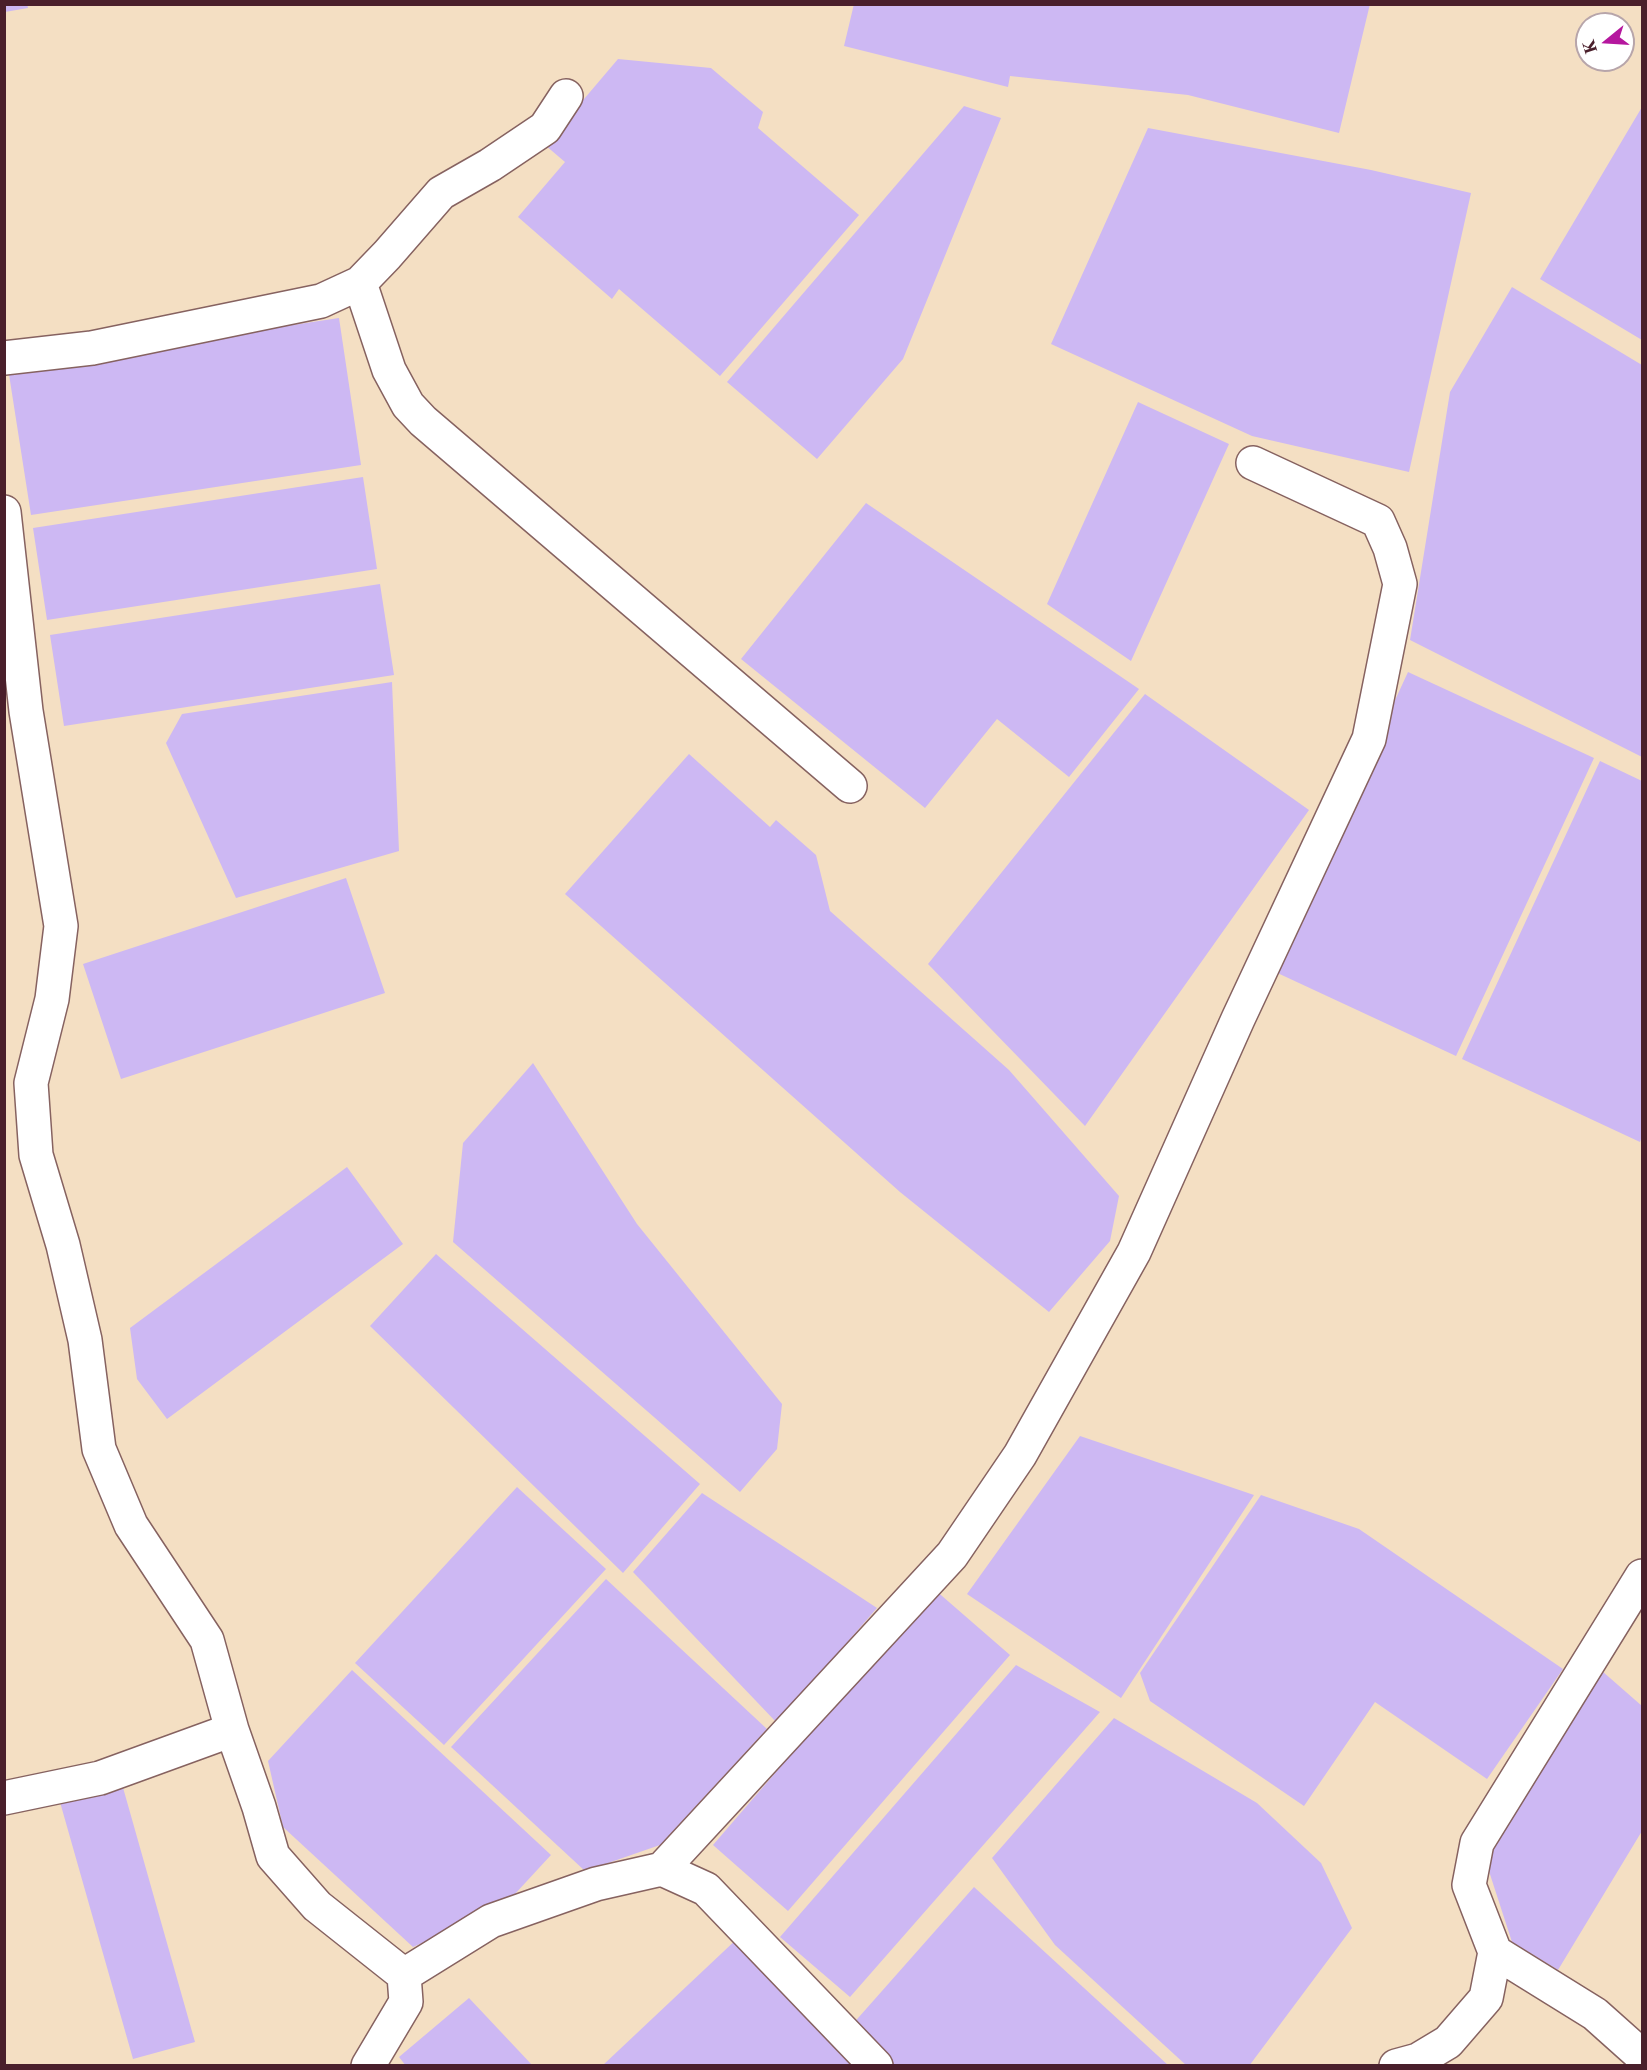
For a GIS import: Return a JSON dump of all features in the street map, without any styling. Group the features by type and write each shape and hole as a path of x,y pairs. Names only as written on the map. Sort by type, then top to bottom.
{"street":[{"path":"4,358 92,348 321,301 360,283 441,193 490,165 545,128 566,96"},
{"path":"360,283 389,370 408,405 423,421 850,786"},
{"path":"404,1975 491,1921 596,1884 662,1869 952,1555 1020,1455 1134,1252 1238,1019 1369,739 1400,584 1390,548 1378,521 1253,464"},
{"path":"4,512 26,711 61,926 51,999 31,1083 36,1155 63,1245 86,1340 99,1449 131,1525 207,1640 232,1730 259,1807 273,1856 317,1906 404,1975 406,2002 368,2066"},
{"path":"1396,2066 1418,2060 1448,2042 1486,1998 1495,1952 1469,1885 1478,1843 1642,1576"},
{"path":"4,1798 100,1778 232,1730"},
{"path":"662,1869 706,1889 876,2066"},
{"path":"1495,1952 1595,2014 1642,2056"}],"building":[{"path":"5,4 27,4 28,8 5,12"},
{"path":"854,4 1370,4 1339,133 1188,95 1010,76 1008,87 844,46"},
{"path":"618,59 711,68 763,112 758,128 859,215 720,376 619,289 612,299 518,217 565,162 545,145"},
{"path":"964,106 1001,118 903,359 817,459 727,382"},
{"path":"1642,107 1642,340 1540,279"},
{"path":"1148,128 1371,170 1471,193 1409,472 1252,436 1051,344"},
{"path":"1512,287 1642,365 1642,757 1410,640 1450,392"},
{"path":"339,318 361,465 31,515 8,368"},
{"path":"1138,402 1229,444 1131,661 1047,604"},
{"path":"363,477 377,569 47,620 33,528"},
{"path":"866,503 1139,689 1069,777 997,719 925,808 741,659"},
{"path":"380,584 394,675 64,726 50,635"},
{"path":"1408,672 1594,758 1456,1056 1271,970"},
{"path":"392,682 399,851 236,898 166,743 182,714"},
{"path":"1145,694 1309,810 1085,1126 928,964"},
{"path":"689,754 770,827 776,820 816,855 830,911 1009,1070 1119,1196 1110,1241 1049,1312 900,1192 565,894"},
{"path":"1600,761 1642,781 1642,1136 1640,1142 1462,1059"},
{"path":"346,878 385,993 121,1079 83,964"},
{"path":"533,1063 637,1224 782,1404 777,1449 740,1492 453,1242 463,1143"},
{"path":"347,1167 403,1244 167,1419 137,1379 130,1328"},
{"path":"436,1254 700,1484 623,1573 370,1326"},
{"path":"1080,1436 1254,1495 1121,1698 967,1594"},
{"path":"517,1487 606,1569 444,1745 355,1663"},
{"path":"702,1493 877,1608 777,1723 633,1572"},
{"path":"1261,1495 1359,1529 1563,1669 1487,1779 1375,1702 1304,1806 1150,1701 1140,1673"},
{"path":"606,1579 767,1729 660,1845 585,1871 451,1747"},
{"path":"934,1589 1010,1655 788,1911 713,1845"},
{"path":"1016,1665 1100,1712 850,1997 780,1937"},
{"path":"352,1670 551,1855 502,1908 413,1947 283,1827 268,1761"},
{"path":"1602,1671 1642,1706 1642,1831 1558,1970 1512,1942 1486,1862"},
{"path":"1114,1718 1257,1803 1321,1863 1352,1928 1249,2066 1187,2066 1055,1945 992,1858"},
{"path":"120,1777 195,2042 133,2059 58,1795"},
{"path":"974,1887 1169,2066 893,2066 851,2026"},
{"path":"740,1936 860,2066 602,2066"},
{"path":"469,1998 533,2066 406,2066 399,2057"}]}
